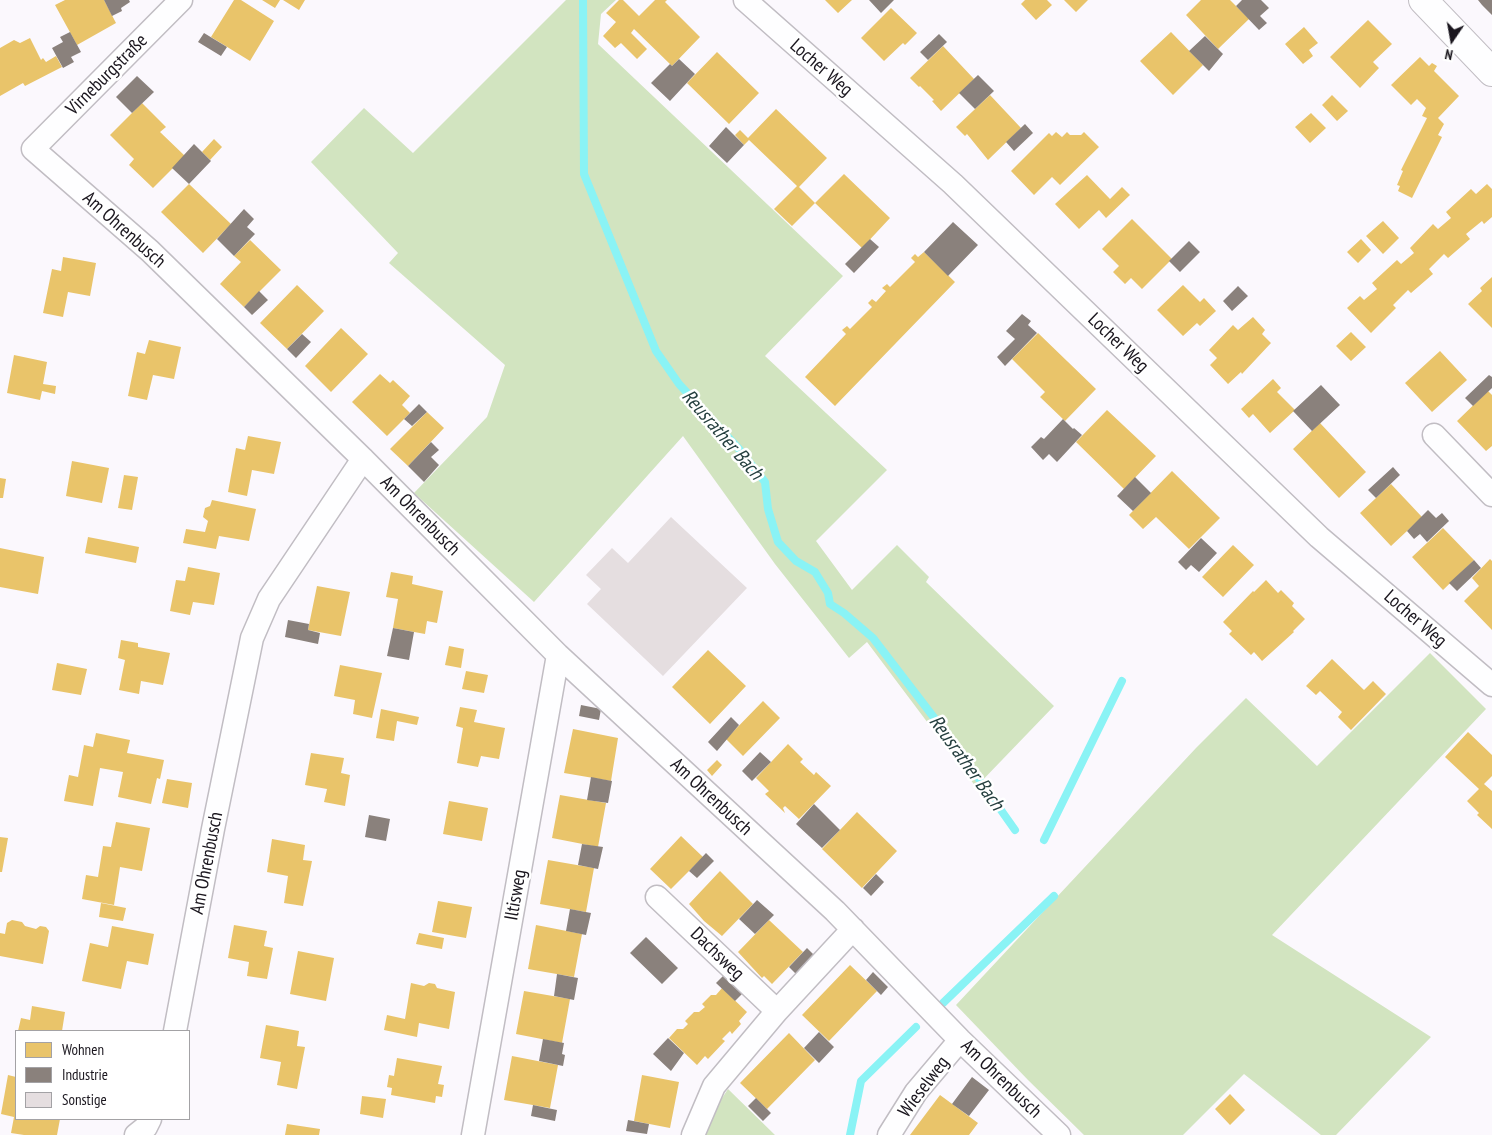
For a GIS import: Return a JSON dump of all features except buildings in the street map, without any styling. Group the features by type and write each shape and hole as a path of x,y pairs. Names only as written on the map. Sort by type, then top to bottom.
{"main road":[{"path":"1423,0 1492,72"}],"street":[{"name":"Virneburgstraße","path":"33,149 181,0"},
{"name":"Locher Weg","path":"746,0 953,184 1319,537 1490,679"},
{"name":"Am Ohrenbusch","path":"33,149 150,251 363,459 558,655 853,929 960,1040 1059,1135"},
{"path":"1434,435 1492,495"},
{"name":"Am Ohrenbusch","path":"175,1030 213,829 252,638 269,599 363,459"},
{"name":"Iltisweg","path":"474,1135 558,655"},
{"name":"Dachsweg","path":"657,897 777,1011"},
{"path":"693,1135 714,1086 777,1011 853,929"},
{"name":"Wieselweg","path":"889,1135 916,1092 960,1040"},
{"path":"136,1135 146,1127 150,1120"}],"green space":[{"path":"566,0 616,0 601,14 598,44 843,276 765,356 887,470 816,541 852,590 897,545 929,577 926,582 1054,706 976,787 867,642 849,658 775,564 683,436 534,602 414,493 487,417 505,365 389,263 398,253 311,162 364,108 413,153"},
{"path":"1430,653 1486,709 1272,935 1431,1037 1336,1135 1321,1135 1244,1074 1183,1135 1084,1135 956,1005 1196,748 1246,698 1317,766"},
{"path":"728,1089 775,1135 704,1135 713,1112"}],"waterway":[{"name":"Reusrather Bach","path":"583,0 584,174 656,351 679,384 739,449 765,482 768,509 778,542 796,561 815,572 828,593 830,604 844,613 873,638 955,745 1015,830"},
{"path":"1044,840 1122,681"},
{"name":"Reusrather Bach","path":"943,1003 1054,896"},
{"name":"Reusrather Bach","path":"850,1135 861,1081 916,1027"}]}
